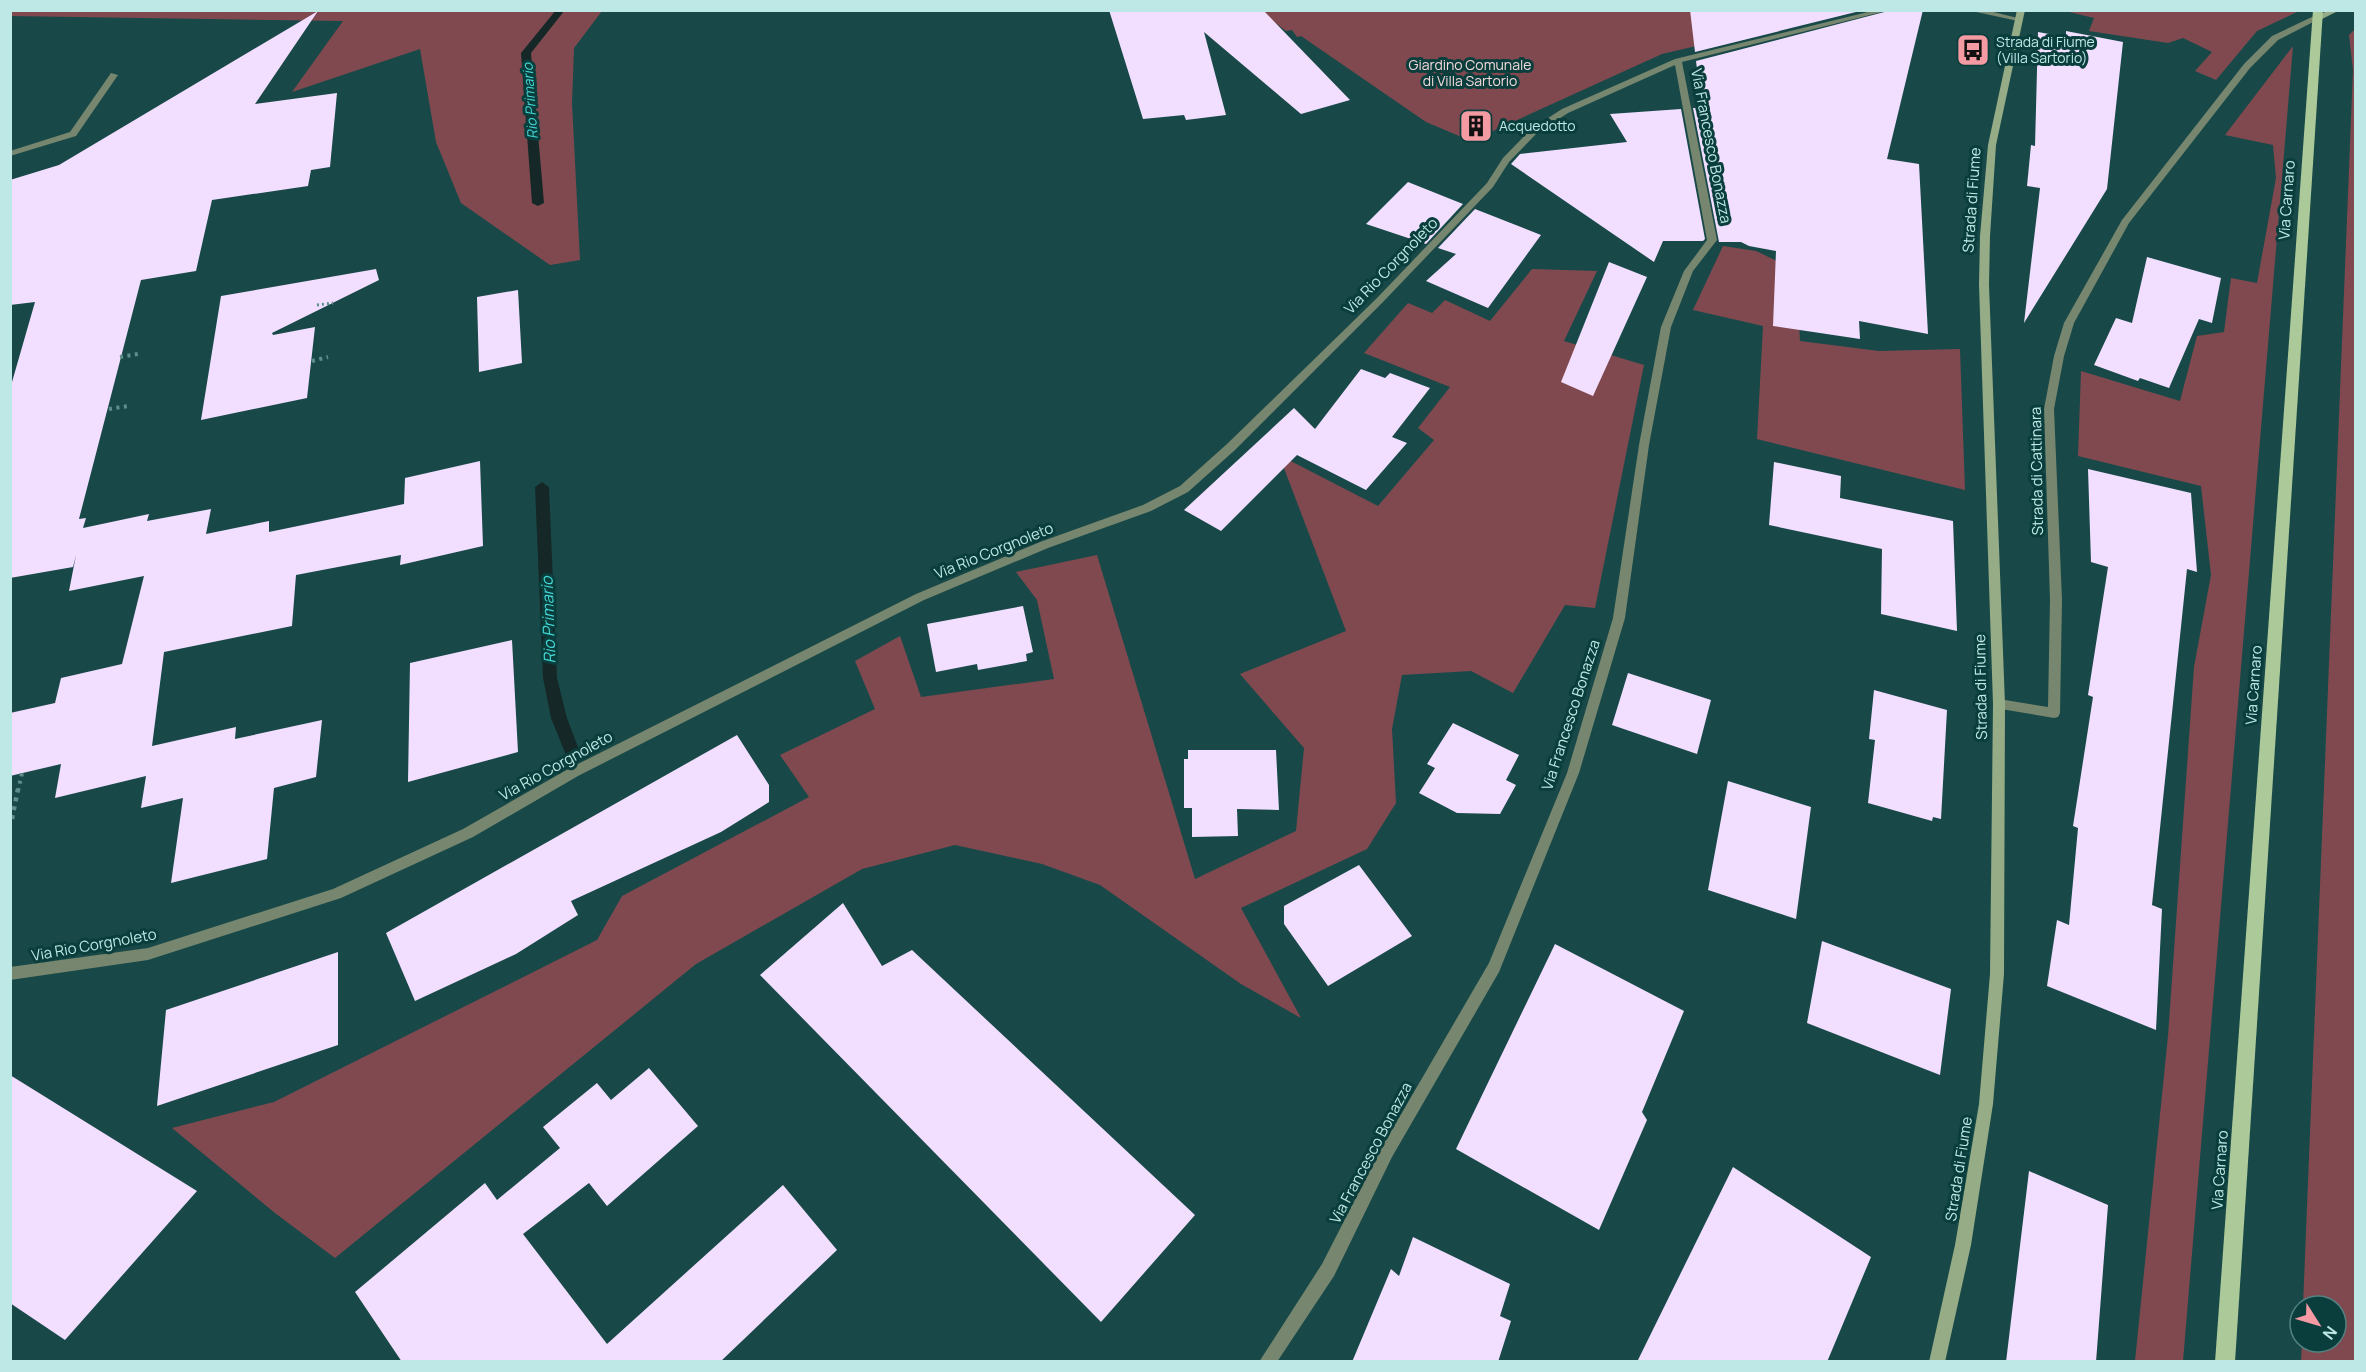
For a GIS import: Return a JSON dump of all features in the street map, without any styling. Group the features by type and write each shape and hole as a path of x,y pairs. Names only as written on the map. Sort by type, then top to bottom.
{"main road":[{"path":"2317,14 2337,10"},
{"name":"Via Carnaro","path":"2225,1362 2317,14"},
{"name":"Strada di Fiume","path":"1937,1362 1963,1245 1986,1104 1997,974 1999,704 1984,297 1984,236 1992,145 2019,15"}],"street":[{"name":"Via Rio Corgnoleto","path":"10,974 148,954 336,894 468,833 573,772 920,597 1044,545 1147,507 1184,489 1239,439 1380,300 1490,185 1506,160 1534,131 1565,111 1678,61 1887,10"},
{"path":"1970,10 2019,15"},
{"name":"Strada di Cattinara","path":"1999,704 2054,713 2056,600 2049,409 2059,356 2069,322 2126,222 2247,66 2275,38 2317,14"},
{"name":"Via Francesco Bonazza","path":"1267,1362 1328,1270 1387,1152 1494,967 1573,773 1619,618 1644,445 1666,327 1689,271 1712,240 1678,61"},
{"path":"10,154 73,134 114,75"}],"path":[{"path":"317,305 333,303"},
{"path":"120,357 138,354"},
{"path":"312,361 328,357"},
{"path":"109,409 128,406"},
{"path":"12,819 22,773"}],"green space":[{"name":"Giardino Comunale di Villa Sartorio","path":"1733,10 1761,31 1662,54 1471,141 1426,122 1301,36 1297,37 1292,30 1286,31 1260,11"},
{"path":"10,11 602,11 574,48 572,103 580,260 550,265 461,203 436,142 420,49 292,92 343,21 11,16"},
{"path":"2065,11 2299,11 2257,31 2216,80 2195,71 2212,52 2183,38 2168,43 2089,31 2094,18"},
{"path":"2355,29 2356,1361 2301,1362 2301,1354 2348,1354 2348,1294 2303,1294 2353,70 2349,35"},
{"path":"2293,46 2183,1361 2135,1361 2168,1036 2194,667 2211,575 2201,486 2078,456 2081,371 2180,401 2197,336 2224,332 2231,278 2257,283 2276,178 2273,145 2225,135"},
{"path":"1723,246 1756,251 1796,270 1800,341 1879,351 1960,349 1965,490 1757,439 1763,326 1693,310"},
{"path":"1532,269 1597,271 1564,341 1644,365 1595,608 1565,605 1513,693 1471,671 1402,675 1392,729 1396,803 1367,849 1241,908 1301,1018 1241,984 1100,885 1042,864 955,845 862,869 696,964 335,1258 275,1213 172,1128 274,1102 597,940 622,896 809,797 780,755 875,709 855,661 900,636 921,697 1054,679 1037,600 1016,572 1097,555 1195,879 1296,831 1304,748 1240,674 1346,631 1279,455 1378,506 1434,440 1418,428 1450,387 1364,353 1408,303 1432,313 1445,300 1490,321"}],"building":[{"path":"1109,10 1263,10 1350,100 1301,114 1204,32 1226,115 1186,120 1184,115 1143,119"},
{"path":"1690,10 1864,10 1695,52"},
{"path":"1892,10 1923,10 1887,159 1919,164 1928,334 1859,321 1860,339 1773,326 1776,251 1749,246 1741,242 1719,242 1693,108 1702,108 1696,61"},
{"path":"318,11 255,104 337,93 330,167 311,170 308,186 212,200 196,271 141,280 79,519 86,518 83,528 149,514 147,521 211,509 206,534 269,521 269,532 404,504 405,478 480,461 483,546 400,565 401,555 296,575 292,626 164,652 152,746 236,727 235,739 322,720 316,777 274,788 267,859 171,883 183,798 141,808 146,776 55,798 61,764 10,776 10,713 55,703 61,678 122,664 144,576 69,591 76,555 73,567 10,578 10,389 35,302 10,305 10,180 59,165"},
{"path":"2066,31 2123,42 2107,189 2024,323 2040,188 2027,186 2031,145 2035,146 2038,32 2066,37"},
{"path":"1681,109 1705,239 1703,241 1663,241 1654,262 1511,164 1520,154 1627,142 1610,114"},
{"path":"1408,182 1463,204 1426,244 1366,224"},
{"path":"1475,209 1541,235 1488,308 1426,281 1456,254 1438,248"},
{"path":"2147,257 2221,278 2212,323 2199,319 2169,388 2140,378 2138,381 2094,365 2116,318 2132,323"},
{"path":"1609,262 1647,277 1593,396 1561,382"},
{"path":"376,269 379,280 272,333 273,335 315,327 307,398 201,420 221,296"},
{"path":"518,290 522,363 479,372 477,297"},
{"path":"1361,369 1385,378 1390,373 1430,388 1392,437 1407,443 1366,490 1297,455 1221,531 1184,510 1294,408 1315,429"},
{"path":"1774,462 1841,476 1840,498 1953,521 1957,631 1881,614 1882,549 1769,525"},
{"path":"2088,469 2191,493 2197,572 2187,569 2152,905 2162,909 2156,1030 2047,986 2057,920 2069,925 2078,828 2073,826 2093,697 2088,695 2108,567 2091,562"},
{"path":"1023,606 1033,652 1026,654 1027,661 978,670 977,664 936,672 927,624"},
{"path":"512,640 518,752 408,782 410,663"},
{"path":"1628,673 1711,700 1697,754 1612,725"},
{"path":"1874,690 1947,710 1941,819 1933,817 1932,821 1868,803 1875,740 1869,739"},
{"path":"1453,723 1519,755 1506,780 1516,785 1500,814 1457,813 1419,793 1435,768 1427,764"},
{"path":"737,735 769,785 769,802 721,832 571,901 578,915 516,954 415,1001 386,933"},
{"path":"1188,750 1276,750 1279,810 1237,809 1238,836 1192,837 1192,808 1184,808 1184,759 1188,759"},
{"path":"1728,781 1811,807 1796,919 1708,890"},
{"path":"1359,865 1412,936 1328,986 1284,924 1284,906"},
{"path":"843,903 882,966 912,950 1195,1215 1101,1322 760,975"},
{"path":"1822,941 1951,989 1940,1075 1807,1023"},
{"path":"1555,944 1684,1011 1642,1112 1647,1120 1599,1230 1456,1149"},
{"path":"338,952 338,1045 157,1106 166,1010"},
{"path":"649,1068 698,1126 607,1206 589,1183 523,1234 607,1344 783,1185 837,1250 720,1362 402,1362 355,1292 485,1183 497,1200 560,1148 543,1127 597,1083 611,1100"},
{"path":"10,1075 197,1191 65,1340 10,1303"},
{"path":"1733,1167 1871,1257 1827,1362 1637,1362"},
{"path":"2029,1171 2108,1205 2096,1362 2006,1362"},
{"path":"1413,1237 1510,1284 1500,1316 1511,1321 1498,1362 1352,1362 1391,1269 1399,1276"}],"waterway":[{"name":"Rio Primario","path":"538,203 526,53 561,10"},
{"name":"Rio Primario","path":"542,487 550,678 559,718 571,750"}],"place":[{"name":"Strada di Fiume (Villa Sartorio)","path":"1973,50"},
{"name":"Acquedotto","path":"1476,126"}]}
